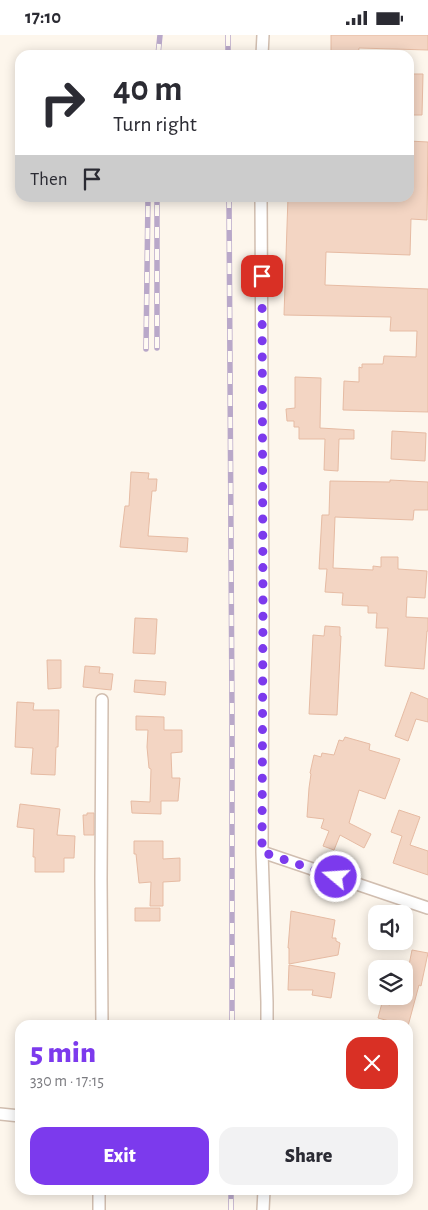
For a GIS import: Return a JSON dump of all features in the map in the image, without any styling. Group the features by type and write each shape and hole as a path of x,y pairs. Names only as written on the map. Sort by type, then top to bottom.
{"street":[{"path":"262,50 263,35"},
{"path":"262,202 262,852 267,1020"},
{"path":"102,700 102,1020"},
{"path":"262,852 428,907"},
{"path":"0,1114 15,1116"},
{"path":"99,1195 99,1210"},
{"path":"263,1210 264,1195"}],"building":[{"path":"331,35 428,35 428,50 359,48 359,50 331,50"},
{"path":"414,74 423,74 422,115 414,115"},
{"path":"414,141 428,142 427,220 411,219 410,255 326,252 325,285 428,289 428,412 343,410 344,381 359,382 359,367 362,368 362,364 383,364 384,356 416,357 417,331 390,331 391,317 284,315 288,202 414,202"},
{"path":"295,377 321,378 320,428 354,430 354,439 339,439 338,471 324,470 325,439 299,439 299,427 294,427 294,421 287,421 286,409 295,408"},
{"path":"392,431 426,433 425,461 391,459"},
{"path":"131,472 149,473 148,479 157,479 156,491 152,491 148,536 188,538 187,552 120,547 125,506 129,506"},
{"path":"390,480 428,482 428,510 414,510 413,520 335,517 333,568 373,570 373,566 381,567 381,557 398,557 398,569 427,571 425,598 407,597 406,617 428,618 424,669 385,666 388,628 376,628 377,613 368,613 368,606 342,605 343,593 325,592 327,569 319,569 322,515 329,515 330,481 390,482"},
{"path":"135,618 157,619 155,654 133,653"},
{"path":"325,626 340,627 337,715 309,714 313,635 324,636"},
{"path":"47,660 61,660 61,688 48,689"},
{"path":"85,666 100,667 99,673 113,674 111,690 83,687"},
{"path":"135,680 166,682 165,695 134,692"},
{"path":"411,692 428,699 428,722 416,719 408,741 395,736"},
{"path":"17,702 34,703 33,710 59,710 55,775 31,774 33,748 15,747"},
{"path":"136,716 164,717 164,730 182,730 182,752 171,753 172,778 180,778 178,801 161,801 161,814 132,813 131,801 150,802 151,769 149,768 147,747 148,730 136,730"},
{"path":"345,737 370,744 369,750 400,759 385,799 359,790 349,823 371,834 364,848 340,835 334,850 323,846 329,831 321,828 324,819 307,817 310,773 314,755 321,757 322,753 334,755 339,740 343,741"},
{"path":"20,804 60,809 57,835 75,836 74,858 64,858 64,872 35,872 35,857 33,857 34,829 17,827"},
{"path":"399,810 420,817 410,845 428,851 428,875 393,863 402,836 391,832"},
{"path":"87,813 94,813 94,835 84,835 83,815 87,815"},
{"path":"134,841 163,841 163,859 180,858 180,881 163,882 163,906 150,906 151,882 139,883 136,854 134,854"},
{"path":"135,908 160,908 160,921 135,921"},
{"path":"291,911 335,920 332,938 336,938 336,941 340,943 338,955 289,964 288,948"},
{"path":"412,950 428,953 421,986 419,985 410,1020 386,1020 378,1018 381,1005 413,1005 413,960 410,960"},
{"path":"289,965 335,973 331,998 312,995 313,990 288,990"}],"railway":[{"path":"158,50 160,35"},
{"path":"228,35 228,50"},
{"path":"146,349 148,202"},
{"path":"157,202 157,348"},
{"path":"229,202 232,1020"},
{"path":"231,1195 231,1210"}],"route":[{"path":"262,276 262,852 336,877"}]}
